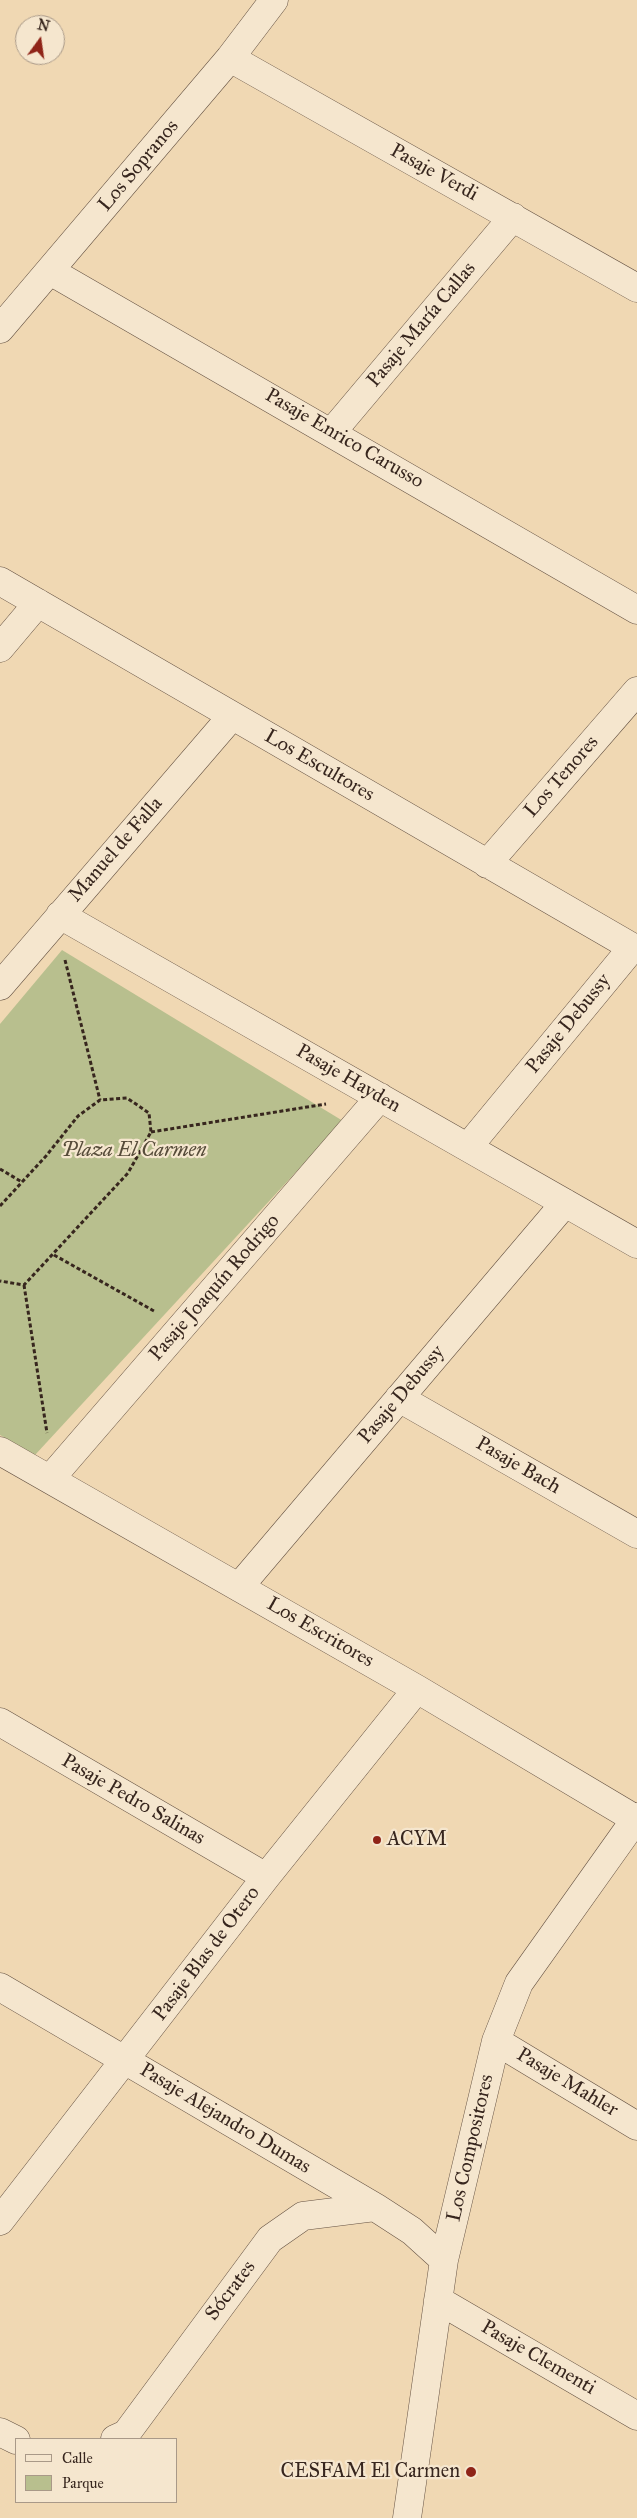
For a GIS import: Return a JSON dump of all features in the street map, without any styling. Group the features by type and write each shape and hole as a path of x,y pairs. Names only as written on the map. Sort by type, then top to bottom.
{"street":[{"name":"Los Sopranos","path":"0,329 230,58 274,0"},
{"name":"Pasaje Verdi","path":"230,58 637,288"},
{"name":"Pasaje María Callas","path":"332,432 513,218"},
{"name":"Pasaje Enrico Carusso","path":"50,271 332,432 637,610"},
{"name":"Los Escultores","path":"0,581 634,949"},
{"path":"0,648 38,603"},
{"name":"Los Tenores","path":"487,864 637,691"},
{"name":"Manuel de Falla","path":"0,986 232,716"},
{"name":"Pasaje Hayden","path":"60,915 637,1244"},
{"name":"Pasaje Debussy","path":"468,1148 634,949"},
{"name":"Pasaje Joaquín Rodrigo","path":"50,1479 380,1097"},
{"name":"Pasaje Debussy","path":"239,1587 565,1203"},
{"name":"Pasaje Bach","path":"400,1398 637,1534"},
{"name":"Los Escritores","path":"0,1450 417,1689 636,1818"},
{"name":"Pasaje Blas de Otero","path":"0,2221 127,2060 266,1877 417,1689"},
{"name":"Pasaje Pedro Salinas","path":"0,1722 266,1877"},
{"name":"Los Compositores","path":"413,2516 444,2260 496,2041 519,1983 636,1818"},
{"name":"Pasaje Alejandro Dumas","path":"0,1987 375,2207 412,2231 444,2260"},
{"name":"Pasaje Mahler","path":"496,2041 637,2126"},
{"name":"Sócrates","path":"121,2437 270,2239 303,2216 375,2207"},
{"name":"Pasaje Clementi","path":"438,2300 637,2416"},
{"path":"0,2432 15,2440"}],"path":[{"path":"60,915 62,950 100,1100"},
{"path":"0,1206 78,1116 100,1100 127,1098 148,1113 151,1132 128,1173 24,1286"},
{"path":"151,1132 327,1104"},
{"path":"0,1169 22,1182"},
{"path":"54,1255 183,1326"},
{"path":"0,1281 24,1286"},
{"path":"24,1286 49,1442 50,1479"}],"green space":[{"name":"Plaza El Carmen","path":"62,950 343,1121 35,1455 0,1435 0,1024"}],"place":[{"name":"ACYM","path":"377,1840"},
{"name":"CESFAM El Carmen","path":"471,2472"}]}
